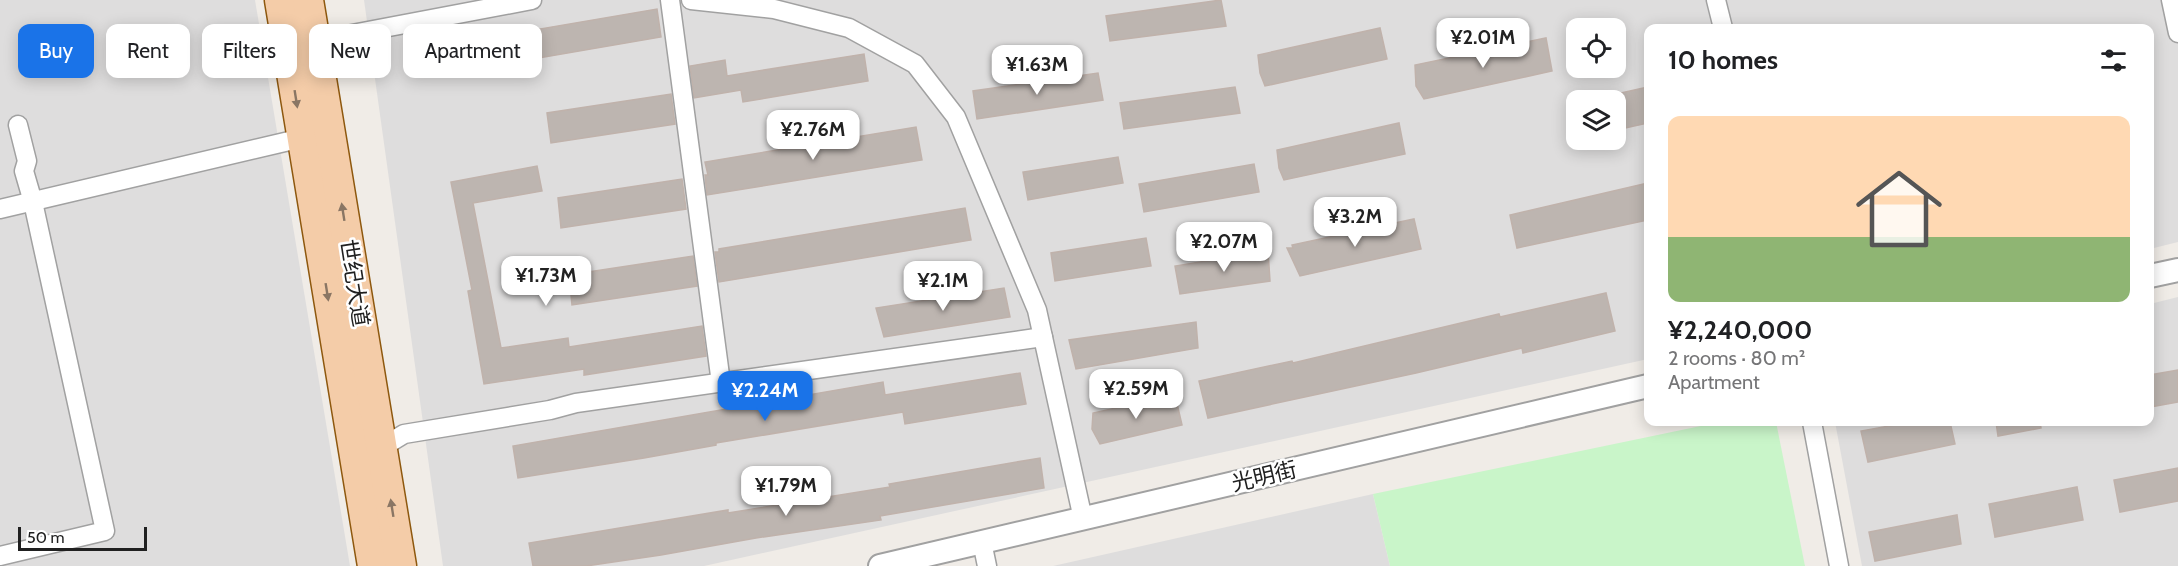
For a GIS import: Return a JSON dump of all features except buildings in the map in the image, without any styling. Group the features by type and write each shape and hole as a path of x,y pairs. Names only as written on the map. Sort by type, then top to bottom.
{"main road":[{"name":"世纪大道","path":"280,0 302,138 368,454 401,566"},
{"name":"世纪大道","path":"308,0 312,24"},
{"name":"世纪大道","path":"320,78 368,454 373,566"}],"street":[{"path":"391,27 532,0"},
{"path":"670,0 721,383"},
{"path":"691,0 774,9 849,28 915,64 956,117 1038,310 1083,519"},
{"path":"1716,0 1722,24"},
{"path":"2171,0 2178,33"},
{"path":"0,556 105,531 33,202 24,171 27,161 18,125"},
{"path":"0,209 302,138"},
{"path":"2154,275 2178,270"},
{"path":"368,454 404,434 550,410 576,403 1043,337"},
{"name":"光明街","path":"880,566 1644,387"},
{"path":"1813,426 1839,566"},
{"path":"982,542 987,566"}],"shaded area":[{"path":"0,0 255,0 259,24 202,24 202,78 268,78 350,566 0,566"},
{"path":"364,0 2178,0 2178,242 2154,248 2154,24 1644,24 1644,360 704,566 443,566 375,78 391,78 391,24 367,24"},
{"path":"2178,297 2178,566 1862,566 1836,426 2154,426 2154,303"},
{"path":"1373,494 1390,566 1053,566"}],"green space":[{"path":"1701,426 1777,426 1805,566 1390,566 1373,494"}]}
